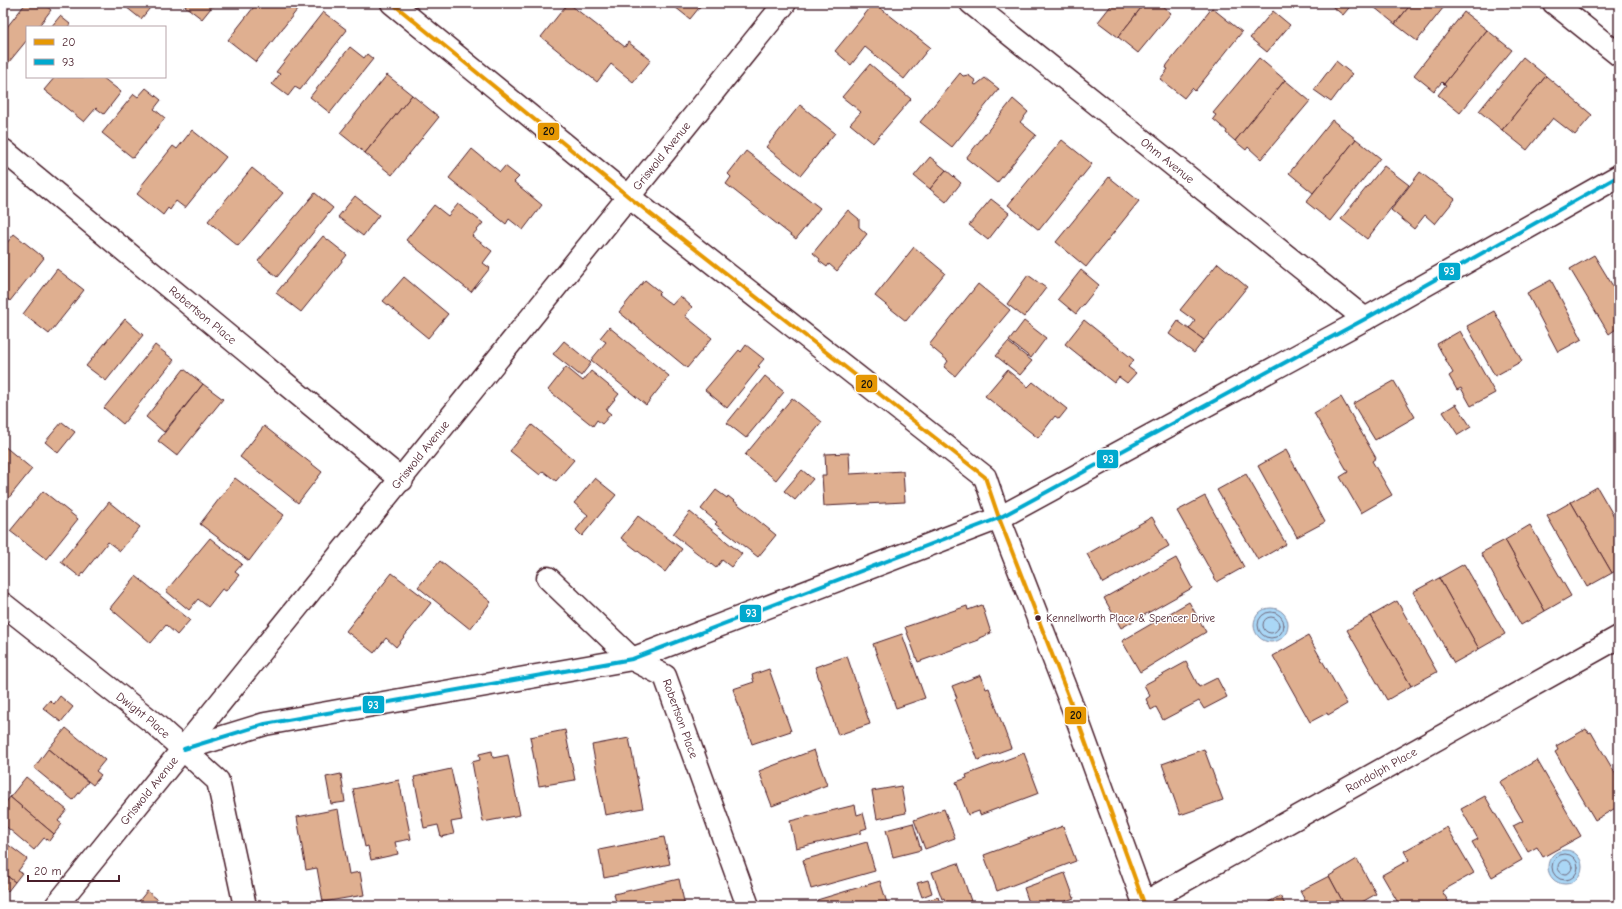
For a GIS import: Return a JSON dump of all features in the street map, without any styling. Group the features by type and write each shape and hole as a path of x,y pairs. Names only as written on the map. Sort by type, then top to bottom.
{"street":[{"path":"392,3 629,197 985,477 999,518 1076,716 1144,905"},
{"name":"Griswold Avenue","path":"56,906 402,480 785,3"},
{"name":"Ohm Avenue","path":"971,3 1365,319"},
{"path":"1554,3 1619,55"},
{"name":"Robertson Place","path":"3,150 402,480"},
{"path":"184,749 265,724 632,659 999,518 1365,319 1619,176"},
{"name":"Robertson Place","path":"548,578 632,659 666,676 748,906"},
{"name":"Dwight Place","path":"3,604 156,725 218,781 245,906"},
{"name":"Randolph Place","path":"1144,905 1619,637"}],"water":[{"path":"1268,608 1274,608 1278,609 1285,615 1288,625 1287,632 1281,639 1274,642 1268,642 1264,641 1257,635 1254,628 1254,622 1255,618 1261,611"},
{"path":"1565,850 1577,855 1582,867 1577,879 1565,884 1553,879 1548,867 1553,855"}],"building":[{"path":"26,3 43,3 51,10 39,26 26,26 26,41 4,68 3,32"},
{"path":"121,3 154,3 141,19"},
{"path":"181,3 215,3 202,19"},
{"path":"257,3 299,3 301,5 256,62 228,40"},
{"path":"568,3 625,47 628,42 651,60 633,82 611,64 597,82 541,37"},
{"path":"670,3 703,3 690,19"},
{"path":"874,3 930,47 904,79 865,47 851,65 835,51"},
{"path":"1113,3 1145,3 1118,37 1098,22"},
{"path":"1145,3 1158,3 1171,13 1138,53 1118,37"},
{"path":"1328,3 1353,3 1343,15"},
{"path":"1378,3 1412,3 1395,24 1374,7"},
{"path":"1412,3 1447,3 1417,41 1395,24"},
{"path":"1212,8 1242,32 1195,91 1192,88 1184,98 1160,79 1168,69 1166,68 1167,65"},
{"path":"1273,11 1290,25 1267,52 1250,38"},
{"path":"323,12 347,30 300,90 295,87 288,96 272,84 280,74 276,72"},
{"path":"1464,12 1487,30 1444,84 1442,82 1434,91 1414,75"},
{"path":"60,16 70,24 69,26 52,26"},
{"path":"1487,30 1512,50 1460,113 1438,95 1446,85 1444,84"},
{"path":"350,47 364,58 367,54 373,59 330,113 310,97"},
{"path":"1523,57 1546,76 1502,130 1479,111"},
{"path":"1259,58 1285,80 1235,141 1226,133 1227,131 1213,119 1216,115 1213,113"},
{"path":"1336,61 1352,74 1331,102 1314,90"},
{"path":"870,64 911,99 873,143 850,124 861,112 842,97"},
{"path":"960,73 963,76 968,75 976,81 974,84 976,85 985,78 999,89 952,147 920,122"},
{"path":"387,75 412,95 365,153 340,133"},
{"path":"1546,76 1592,115 1575,135 1553,118 1527,150 1502,130"},
{"path":"54,78 103,78 121,92 104,114 96,108 84,122 44,90"},
{"path":"1285,80 1310,101 1261,159 1248,147 1246,150 1235,141"},
{"path":"146,88 161,100 154,109 165,118 133,158 102,133 134,94 138,97"},
{"path":"412,95 439,117 392,175 365,153"},
{"path":"1013,99 1028,112 1020,122 1036,135 997,183 966,158"},
{"path":"800,105 835,133 801,175 766,147"},
{"path":"1332,120 1356,139 1313,193 1289,173"},
{"path":"192,130 226,157 185,208 176,201 170,210 168,208 163,215 137,194 142,188 141,186 173,146 177,149"},
{"path":"1356,139 1380,158 1330,221 1306,202"},
{"path":"1062,140 1092,164 1039,230 1008,205"},
{"path":"472,149 500,172 505,166 519,177 514,182 542,205 523,230 509,219 506,224 449,178"},
{"path":"746,151 820,208 796,239 726,184 731,177 728,174"},
{"path":"930,157 946,170 930,189 914,176"},
{"path":"1384,166 1409,185 1367,239 1341,219"},
{"path":"252,168 283,193 238,246 208,221"},
{"path":"946,170 961,183 946,202 930,189"},
{"path":"1420,172 1455,199 1435,224 1425,215 1414,229 1391,210"},
{"path":"1109,177 1139,201 1086,267 1056,242"},
{"path":"315,193 333,208 277,277 258,261"},
{"path":"355,196 379,215 363,236 338,217"},
{"path":"991,199 1009,213 988,240 969,225"},
{"path":"458,204 483,223 472,236 492,251 483,263 490,268 471,292 406,240 434,205 448,216"},
{"path":"848,210 859,219 859,227 867,234 837,271 829,264 827,267 819,261 820,259 813,253"},
{"path":"14,234 44,258 10,301 3,295 3,248"},
{"path":"323,236 347,255 301,312 276,293"},
{"path":"914,247 945,273 906,321 875,296"},
{"path":"1594,255 1619,296 1619,327 1609,334 1570,269"},
{"path":"1218,263 1247,287 1204,340 1189,329 1195,321 1180,310"},
{"path":"57,269 84,290 49,334 23,314"},
{"path":"1081,270 1099,285 1076,314 1058,299"},
{"path":"1028,275 1046,288 1024,317 1007,304"},
{"path":"404,277 448,314 428,338 383,301"},
{"path":"645,280 660,292 658,294 672,305 680,296 692,307 685,316 712,338 687,368 619,312"},
{"path":"1551,280 1582,339 1558,352 1527,293"},
{"path":"978,284 1010,310 955,376 944,367 948,361 929,345"},
{"path":"1494,311 1522,361 1495,376 1467,326"},
{"path":"125,319 143,335 106,381 86,366"},
{"path":"1084,320 1134,360 1128,367 1136,373 1127,383 1119,377 1114,383 1065,344"},
{"path":"1024,321 1046,338 1031,358 1009,341"},
{"path":"1178,321 1204,340 1194,353 1169,334"},
{"path":"609,327 669,376 646,405 591,360 606,342 600,338"},
{"path":"1460,331 1495,393 1471,406 1461,388 1457,390 1449,376 1453,373 1437,344"},
{"path":"564,341 591,363 581,376 553,354"},
{"path":"1008,342 1032,361 1020,375 996,356"},
{"path":"155,345 174,360 123,424 104,408"},
{"path":"746,345 764,359 758,366 760,367 727,408 705,390 739,350 741,352"},
{"path":"566,367 583,381 591,371 619,394 606,410 611,414 602,424 597,420 593,426 548,390"},
{"path":"184,369 203,384 164,432 146,417"},
{"path":"1007,370 1028,387 1033,382 1067,409 1059,419 1055,416 1038,438 985,396"},
{"path":"765,376 784,392 746,438 727,423"},
{"path":"1394,381 1415,417 1375,440 1353,404"},
{"path":"203,384 223,399 177,456 158,441"},
{"path":"1341,397 1376,458 1372,461 1392,495 1361,513 1340,477 1348,472 1314,413"},
{"path":"792,398 822,422 776,480 745,455"},
{"path":"1456,404 1471,427 1458,435 1443,412"},
{"path":"62,422 75,432 58,453 45,442"},
{"path":"532,425 574,460 556,481 543,471 540,475 510,451"},
{"path":"264,426 322,472 298,503 240,457"},
{"path":"3,445 32,469 3,505"},
{"path":"1286,450 1325,522 1297,537 1258,466"},
{"path":"849,453 850,474 903,471 905,502 824,506 822,475 826,475 825,454"},
{"path":"802,470 813,479 795,500 784,491"},
{"path":"1246,474 1286,544 1258,560 1217,490"},
{"path":"235,478 284,515 249,561 200,524"},
{"path":"595,478 616,495 582,536 576,530 588,515 574,503"},
{"path":"1597,487 1619,525 1619,569 1612,573 1571,502"},
{"path":"716,490 727,498 728,496 776,535 758,557 715,524 717,522 701,509"},
{"path":"43,491 78,519 46,559 10,531"},
{"path":"1205,496 1244,567 1217,582 1177,511"},
{"path":"109,502 140,527 120,551 108,542 80,577 61,562"},
{"path":"1571,502 1612,573 1587,587 1547,516"},
{"path":"690,512 742,554 731,567 722,560 716,568 673,534"},
{"path":"638,516 682,549 665,572 621,538"},
{"path":"1152,517 1169,546 1103,583 1087,554"},
{"path":"1530,525 1571,596 1545,611 1505,540"},
{"path":"210,538 242,564 235,572 239,575 226,591 222,589 208,607 198,599 189,610 166,591"},
{"path":"1505,540 1545,611 1521,625 1481,553"},
{"path":"1176,558 1192,588 1121,628 1104,598"},
{"path":"440,561 491,602 470,629 418,587"},
{"path":"1464,564 1505,634 1479,649 1439,578"},
{"path":"392,573 431,603 396,647 386,638 374,653 346,631"},
{"path":"136,576 190,620 177,635 166,625 151,643 110,608"},
{"path":"1439,578 1479,649 1454,663 1413,592"},
{"path":"1397,601 1437,672 1411,686 1371,616"},
{"path":"1189,602 1206,632 1140,672 1122,641"},
{"path":"982,605 991,633 979,638 979,640 918,662 905,627 967,606 968,610"},
{"path":"1371,616 1411,686 1387,700 1347,630"},
{"path":"902,634 925,698 896,708 873,644"},
{"path":"1308,636 1347,704 1328,715 1327,713 1310,722 1273,656"},
{"path":"847,656 870,724 838,735 815,667"},
{"path":"1186,662 1199,687 1217,678 1227,697 1204,709 1199,701 1163,720 1156,707 1151,710 1146,699 1150,696 1144,685"},
{"path":"769,669 791,731 752,744 733,689 754,682 752,675"},
{"path":"981,675 986,689 989,688 1011,748 978,760 955,699 957,698 952,686"},
{"path":"60,696 73,707 61,722 43,708 50,700 54,704"},
{"path":"66,728 105,760 96,771 101,775 93,785 48,749"},
{"path":"1586,729 1588,733 1591,732 1619,780 1619,806 1595,820 1555,752 1558,750 1556,746"},
{"path":"565,730 575,780 539,786 530,737"},
{"path":"629,738 643,808 605,815 592,745"},
{"path":"48,749 88,782 73,800 34,768"},
{"path":"1204,749 1223,800 1180,815 1162,764"},
{"path":"814,750 827,785 772,806 759,771"},
{"path":"492,751 493,758 508,755 520,815 483,822 472,762 480,760 479,754"},
{"path":"1024,753 1039,793 980,815 979,811 968,815 956,782 967,778 966,775"},
{"path":"1537,760 1581,836 1543,857 1537,847 1528,852 1513,826 1523,821 1500,782"},
{"path":"451,769 462,820 451,822 454,834 441,837 438,825 424,828 414,777"},
{"path":"341,774 345,802 331,804 326,777"},
{"path":"26,777 67,810 58,821 62,824 54,834 10,797"},
{"path":"399,780 411,839 395,842 398,854 371,860 368,846 365,847 353,789"},
{"path":"901,786 906,813 877,819 872,791"},
{"path":"1485,796 1522,860 1492,877 1472,842 1478,839 1461,809"},
{"path":"10,797 54,834 49,841 44,838 34,850 3,824 3,806"},
{"path":"855,805 857,815 863,813 867,828 861,830 861,833 796,848 790,821"},
{"path":"338,809 349,874 360,872 364,895 323,902 317,868 306,870 297,817"},
{"path":"944,809 955,838 925,849 914,820"},
{"path":"913,823 921,850 893,857 886,830"},
{"path":"1063,826 1076,861 997,891 984,855"},
{"path":"1447,827 1474,873 1442,891 1451,906 1400,906 1382,875 1409,860 1404,851"},
{"path":"664,837 670,864 604,878 599,850"},
{"path":"3,841 27,859 18,871 22,873 15,882 3,873"},
{"path":"867,842 875,871 811,889 803,860"},
{"path":"1357,859 1376,894 1355,906 1345,906 1329,876"},
{"path":"958,863 971,901 957,906 947,906 944,898 942,899 932,872"},
{"path":"3,873 15,882 8,891 5,888 3,889"},
{"path":"1065,873 1074,898 1066,901 1068,906 1037,906 1035,901 1029,903 1024,888"},
{"path":"1329,876 1345,906 1308,906 1300,891"},
{"path":"679,879 685,906 617,906 614,894"},
{"path":"928,880 932,893 922,897 917,883"},
{"path":"880,881 888,906 819,906 817,900"},
{"path":"147,891 166,906 135,906"},
{"path":"1280,896 1286,906 1261,906"},
{"path":"938,897 941,906 913,905"}],"transit line":[{"name":"20","path":"392,3 629,197 985,477 999,518 1076,716 1145,906"},
{"name":"93","path":"184,749 265,724 632,659 999,518 1365,319 1619,176"}],"place":[{"name":"Kennellworth Place & Spencer Drive","path":"1038,618"}]}
